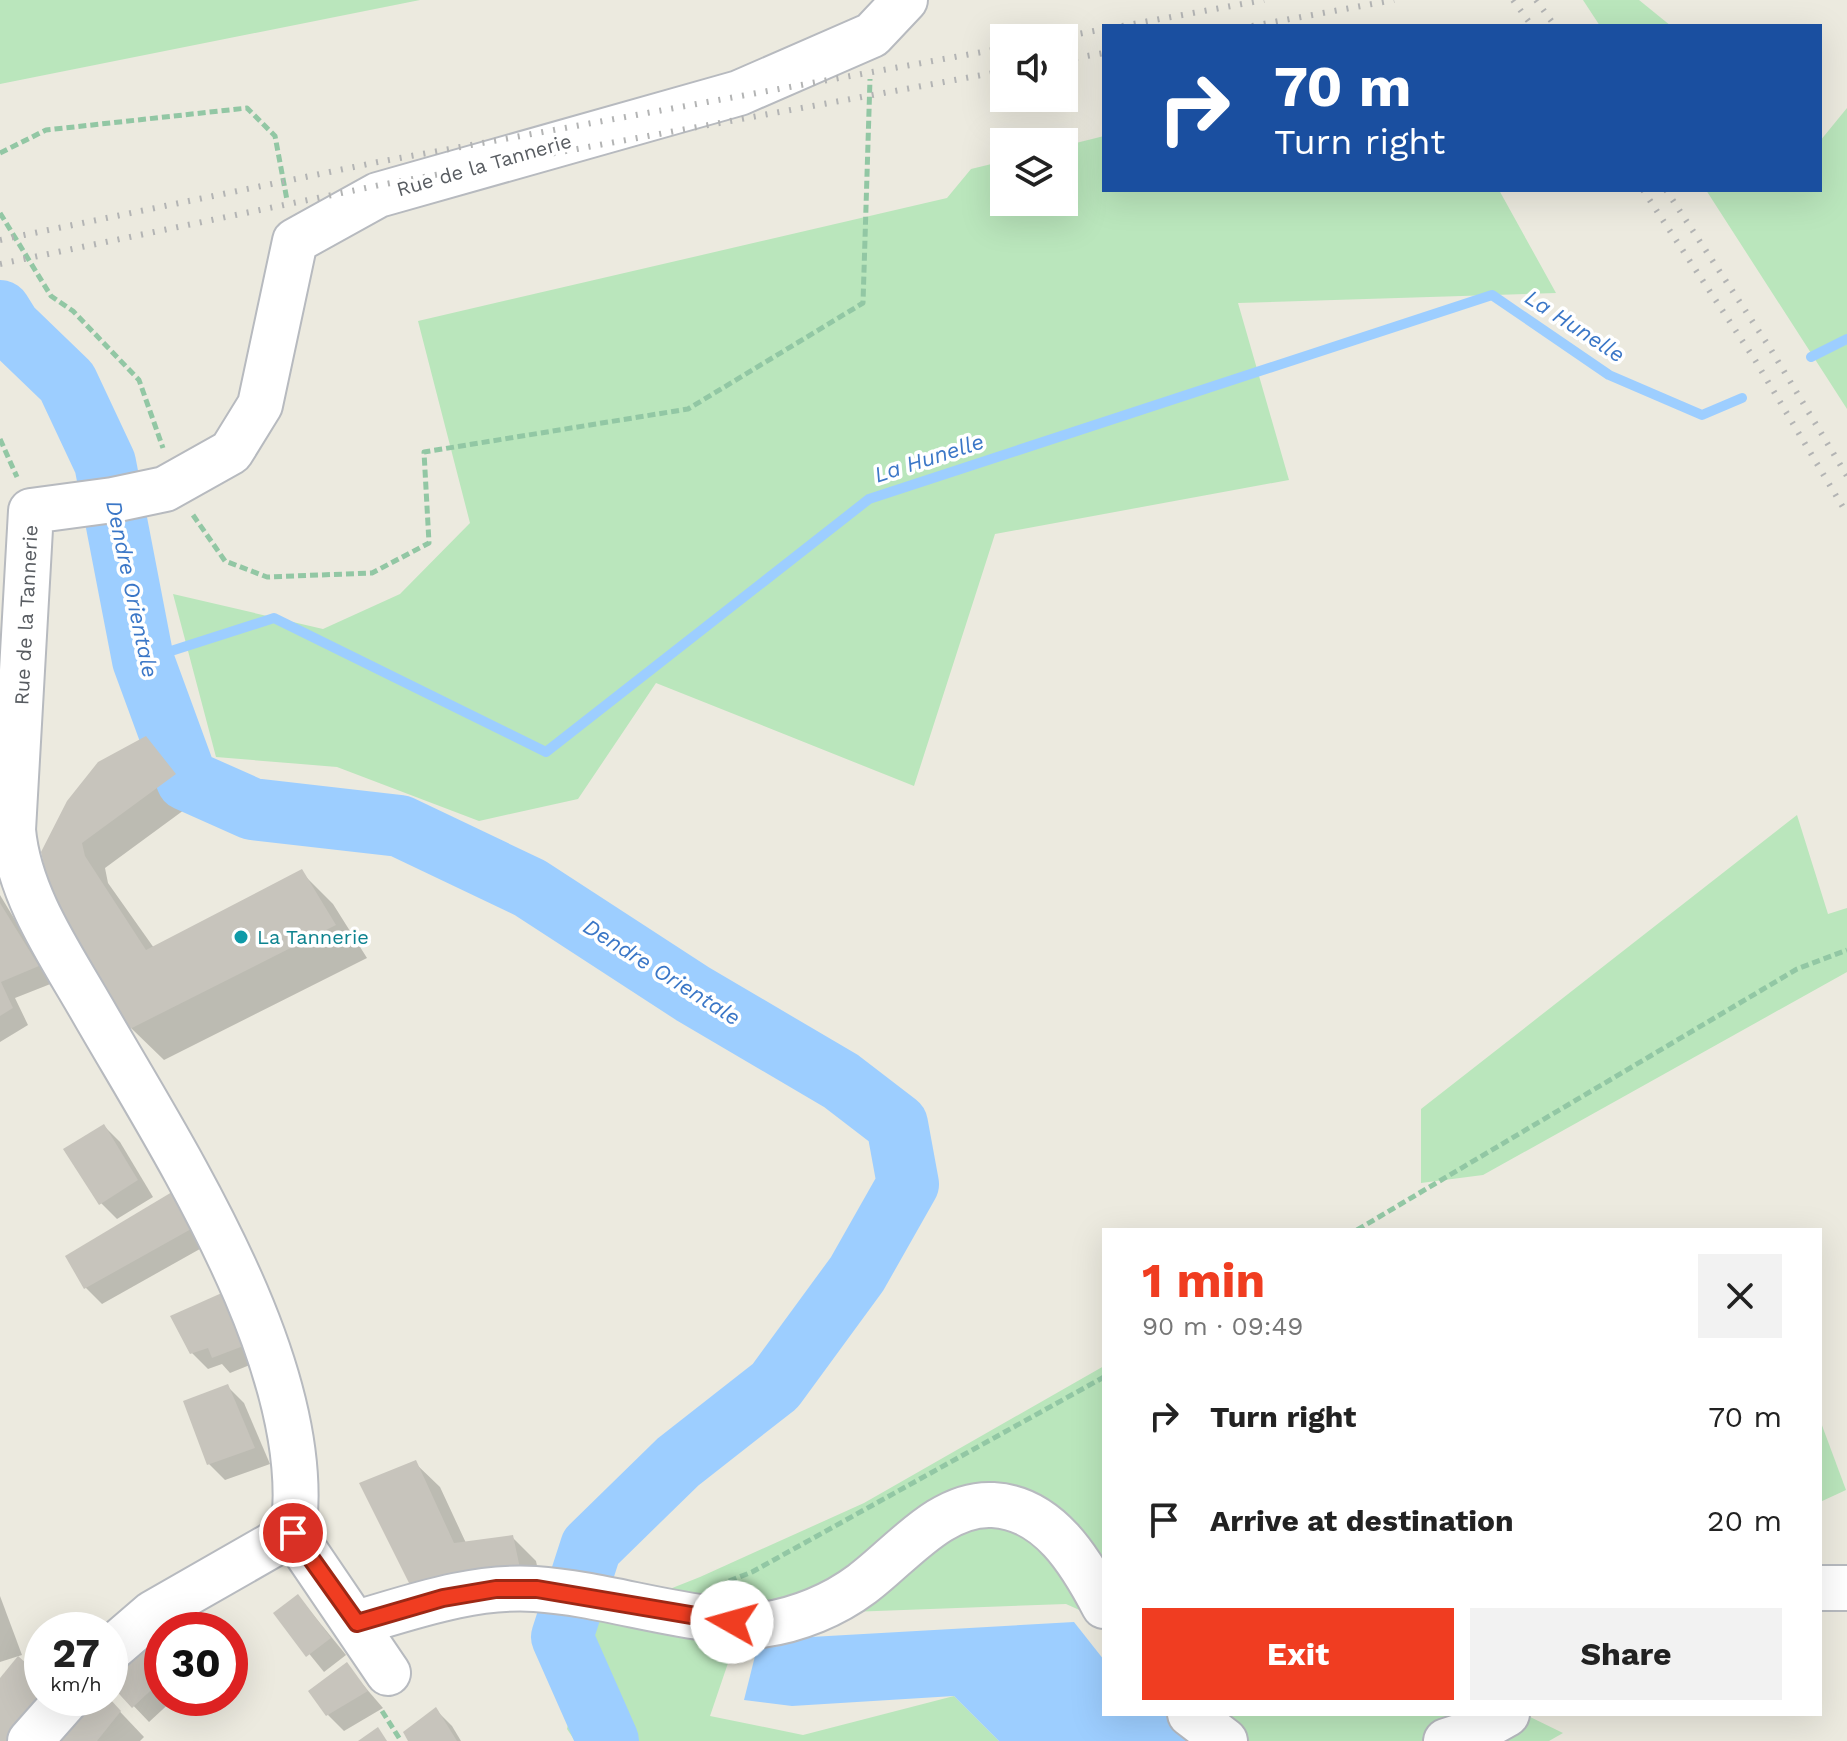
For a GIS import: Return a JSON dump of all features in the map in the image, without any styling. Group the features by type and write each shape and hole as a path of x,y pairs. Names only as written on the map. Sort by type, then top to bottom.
{"street":[{"name":"Rue de la Tannerie","path":"293,1533 296,1464 288,1423 250,1299 168,1140 49,936 16,859 13,830 31,511 170,486 231,452 260,405 295,241 378,195 739,93 872,35 905,0"},
{"path":"357,1623 443,1598 496,1589 537,1589 760,1625 813,1613 860,1586 924,1532 961,1507 992,1505 1018,1508 1050,1529 1083,1567 1102,1602"},
{"path":"128,1635 153,1613 293,1533 357,1623 388,1673"},
{"path":"30,1741 52,1716"},
{"path":"1193,1716 1225,1741"},
{"path":"1446,1741 1477,1731 1503,1716"}],"path":[{"path":"0,213 51,296 73,311 139,380 170,486 225,561 267,577 372,573 429,543 424,452 688,409 863,303 872,35"},
{"path":"0,153 46,130 247,108 275,136 295,241"},
{"path":"1360,1228 1797,969 1847,950"},
{"path":"722,1583 752,1572 1102,1378"}],"green space":[{"path":"0,0 420,0 0,84"},
{"path":"1583,0 1639,0 1669,24 1599,24"},
{"path":"1847,108 1847,409 1707,192 1822,192 1822,139"},
{"path":"1102,136 1102,192 1500,192 1556,293 1238,303 1289,480 995,534 914,786 656,683 578,799 479,821 337,767 216,757 173,594 323,629 400,594 470,523 418,321 947,198 971,169 990,164 990,216 1078,216 1078,142"},
{"path":"1797,815 1828,914 1847,908 1847,972 1483,1175 1421,1183 1421,1109"},
{"path":"1102,1367 1102,1620 1066,1604 744,1616 710,1716 803,1735 954,1696 999,1741 575,1741 567,1729 594,1619 700,1577 864,1503"},
{"path":"1822,1425 1846,1490 1822,1501"},
{"path":"1221,1716 1528,1716 1563,1733 1549,1741 1249,1741"}],"water":[{"path":"1074,1622 1102,1657 1102,1716 1166,1716 1194,1741 999,1741 954,1696 792,1706 744,1700 759,1640"}],"building":[{"name":"La Tannerie","path":"146,736 176,774 82,843 85,856 146,950 302,869 336,925 130,1029 52,902 41,852 67,801 98,762"},
{"path":"0,903 39,966 1,982 13,1008 0,1016"},
{"path":"104,1124 138,1180 99,1205 63,1149"},
{"path":"172,1192 193,1228 84,1289 65,1256"},
{"path":"224,1292 246,1345 212,1358 208,1348 190,1354 170,1316"},
{"path":"228,1384 255,1448 207,1465 183,1401"},
{"path":"416,1460 454,1543 513,1535 522,1578 411,1587 359,1483"},
{"path":"298,1594 331,1638 306,1657 273,1613"},
{"path":"144,1641 144,1697 132,1708 128,1704 128,1656"},
{"path":"18,1656 24,1661 24,1716 29,1716 7,1741 0,1741 0,1678"},
{"path":"347,1662 368,1691 326,1716 308,1691"},
{"path":"436,1707 457,1741 408,1741 403,1732"},
{"path":"70,1716 117,1716 97,1741 48,1741"},
{"path":"378,1727 387,1741 358,1741"}],"waterway":[{"name":"La Hunelle","path":"143,660 274,618 546,752 869,499 1492,295 1609,375 1702,415 1742,398"},
{"name":"Dendre Orientale","path":"0,311 10,327 67,382 105,463 143,660 187,780 252,809 400,826 530,888 693,994 841,1081 897,1124 908,1184 857,1274 775,1386 678,1462 591,1547 562,1637 608,1741"},
{"name":"La Hunelle","path":"1811,357 1847,339"}],"railway":[{"path":"1133,24 1264,0"},
{"path":"1263,24 1394,0"},
{"path":"1513,0 1531,24"},
{"path":"1536,0 1554,24"},
{"path":"1078,34 1102,29"},
{"path":"0,240 378,162 990,51"},
{"path":"1078,58 1102,53"},
{"path":"0,264 380,185 990,74"},
{"path":"1644,192 1755,360 1847,514"},
{"path":"1667,192 1770,348 1847,476"}],"place":[{"name":"La Tannerie","path":"241,937"}],"route":[{"path":"293,1533 357,1623 443,1598 496,1589 537,1589 732,1622"}]}
